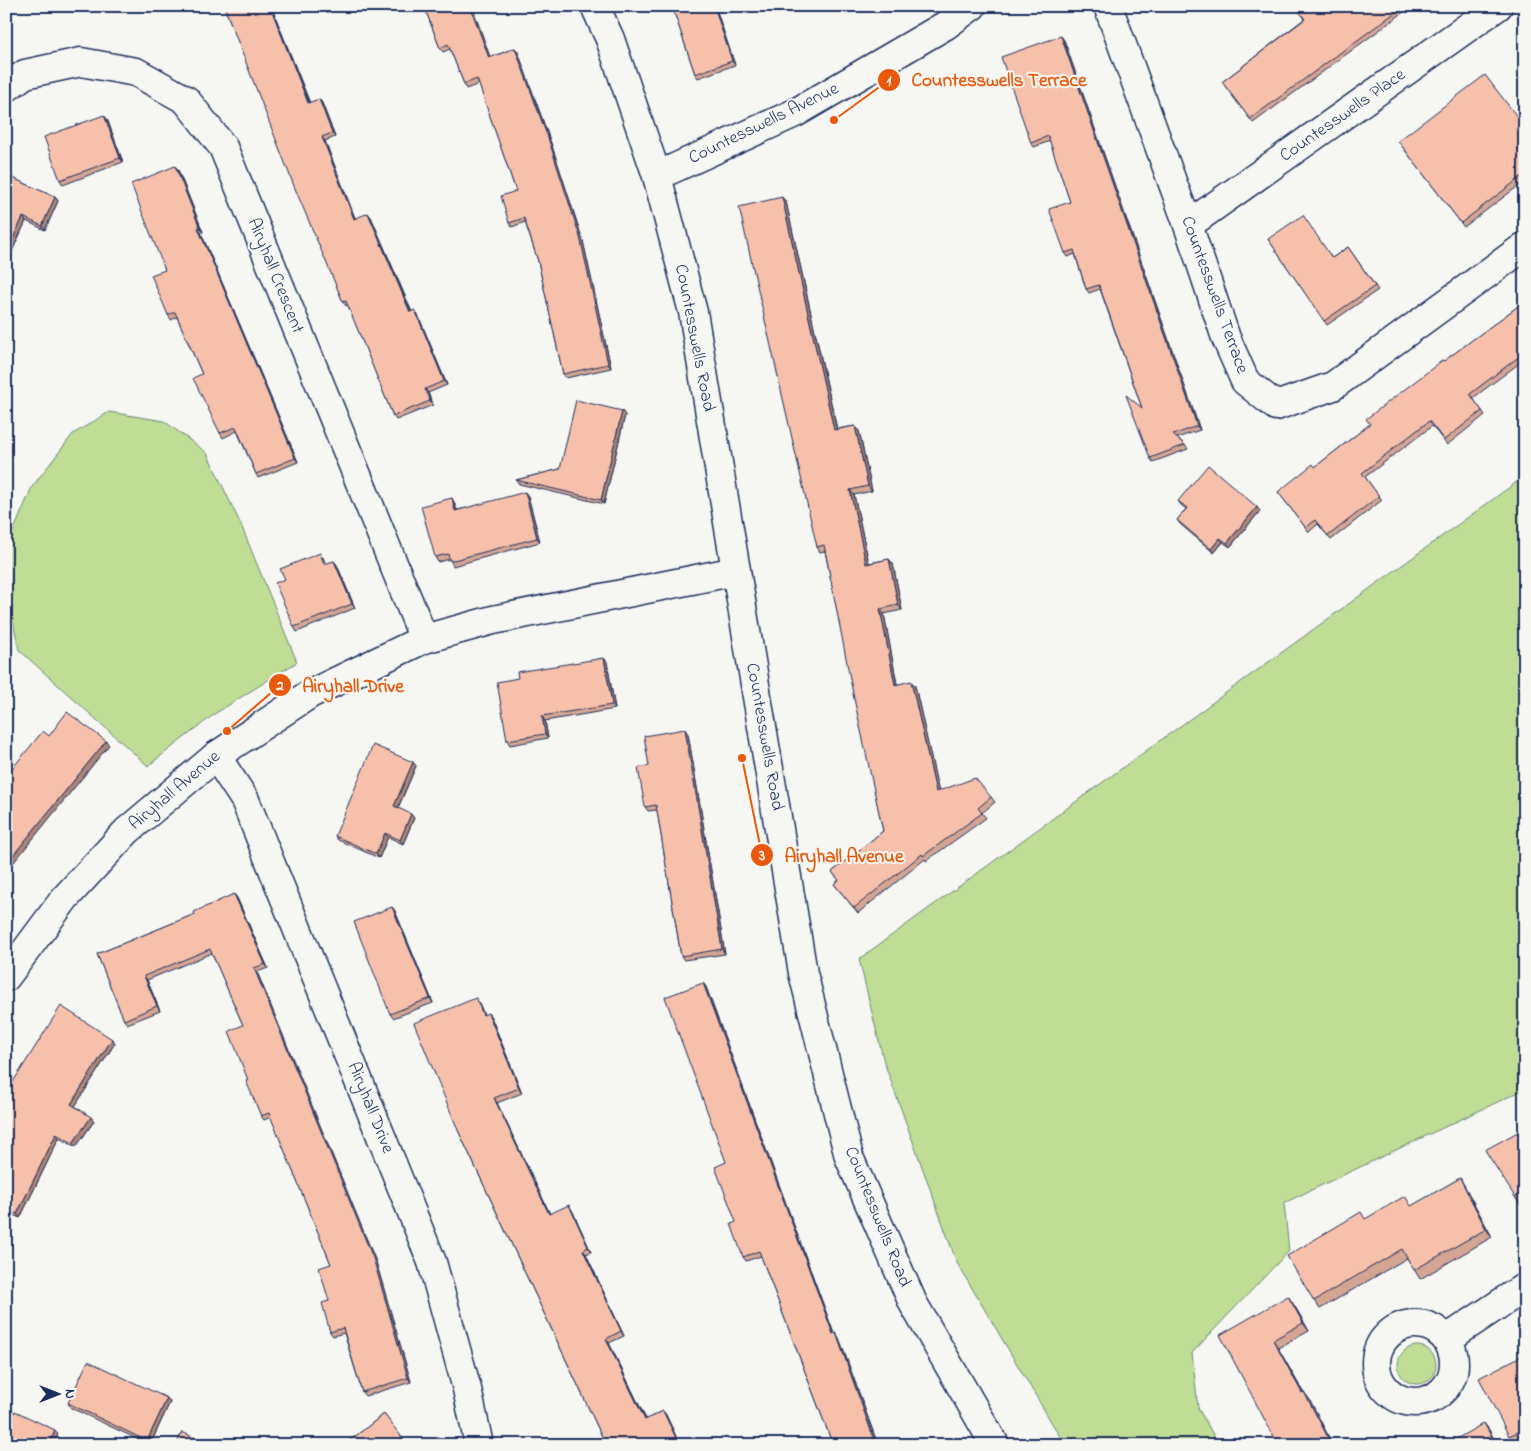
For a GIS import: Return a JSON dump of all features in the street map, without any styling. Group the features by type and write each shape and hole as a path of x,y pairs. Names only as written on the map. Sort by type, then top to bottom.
{"street":[{"name":"Countesswells Road","path":"595,6 610,39 657,176 693,312 803,973 849,1157 913,1303 996,1445"},
{"name":"Countesswells Avenue","path":"657,176 795,112 946,24 972,6"},
{"name":"Countesswells Terrace","path":"1108,6 1188,225 1226,338 1245,381 1276,406 1333,386 1525,246"},
{"name":"Countesswells Place","path":"1188,225 1498,6"},
{"name":"Airyhall Crescent","path":"6,88 25,74 81,62 136,72 186,100 222,147 424,639"},
{"name":"Airyhall Avenue","path":"6,977 65,898 127,831 216,756 310,694 424,639 493,620 736,572"},
{"name":"Airyhall Drive","path":"216,756 245,800 432,1262 467,1389 479,1445"},
{"path":"1447,1339 1525,1287"}],"green space":[{"path":"109,412 164,421 207,453 241,525 297,662 216,713 148,766 19,650 11,611 8,544 32,487 73,434"},
{"path":"1525,476 1525,1089 1284,1203 1289,1251 1192,1353 1198,1408 1219,1445 1065,1445 957,1263 884,1062 859,959"},
{"path":"1417,1346 1431,1351 1436,1365 1431,1379 1417,1384 1403,1379 1398,1365 1403,1351"}],"building":[{"path":"224,6 270,6 308,103 319,99 332,133 322,137 354,219 368,213 410,312 415,310 444,381 425,389 430,401 393,416 346,301 343,302 294,186"},
{"path":"424,6 470,6 489,58 515,48 549,141 580,237 608,364 563,374 538,261 524,218 509,223 501,196 516,191 477,79 464,84 448,44 440,48"},
{"path":"672,6 714,6 732,61 695,74"},
{"path":"1303,6 1404,6 1250,119 1222,82 1305,19 1298,10"},
{"path":"1061,36 1197,426 1173,435 1185,445 1150,458 1126,395 1142,408 1099,285 1086,289 1074,250 1065,253 1049,209 1070,202 1048,136 1031,143 1001,57"},
{"path":"1485,75 1525,127 1525,174 1461,223 1398,141"},
{"path":"104,115 120,158 60,180 44,137"},
{"path":"175,166 200,228 198,228 295,458 256,474 236,427 220,433 193,378 202,374 175,312 168,315 151,275 165,270 131,184"},
{"path":"6,175 55,197 42,226 23,217 6,253"},
{"path":"782,197 834,430 855,426 868,486 850,490 866,564 889,559 898,605 880,609 895,685 911,681 936,792 975,778 991,797 978,808 982,813 923,856 922,854 854,908 834,884 839,880 832,872 883,831 853,694 824,545 817,547 739,207"},
{"path":"1303,215 1332,258 1348,247 1375,286 1324,321 1268,239"},
{"path":"1525,301 1525,352 1470,394 1482,411 1444,440 1429,421 1362,473 1379,496 1328,536 1315,520 1306,528 1278,492 1313,464 1315,467 1370,424 1366,419"},
{"path":"576,400 622,411 601,500 516,480 560,469"},
{"path":"1208,465 1257,507 1227,543 1220,538 1211,549 1177,520 1187,508 1178,501"},
{"path":"525,492 537,538 450,561 448,554 435,557 421,506 452,498 455,511"},
{"path":"320,553 324,564 334,561 352,604 294,627 275,583 285,579 280,569"},
{"path":"604,658 612,705 542,716 545,734 507,740 497,682 518,678 517,672"},
{"path":"67,712 106,741 6,864 6,776 43,731 49,736"},
{"path":"685,729 722,949 681,956 656,805 645,807 638,768 649,766 644,736"},
{"path":"373,745 413,762 394,806 411,814 400,840 385,833 376,854 335,836"},
{"path":"234,894 265,964 254,968 373,1258 408,1378 362,1392 343,1328 330,1332 322,1303 329,1301 319,1268 331,1264 269,1113 261,1116 246,1081 248,1080 229,1031 243,1025 210,949 144,976 157,1006 124,1020 97,954 195,914 194,912"},
{"path":"392,907 430,998 390,1014 354,922"},
{"path":"703,983 833,1334 836,1333 876,1445 833,1445 759,1251 743,1257 731,1224 736,1222 715,1167 726,1162 665,997"},
{"path":"476,998 483,1015 488,1013 519,1088 494,1098 549,1214 569,1205 588,1247 583,1250 621,1331 606,1339 645,1420 663,1411 678,1442 672,1445 606,1445 458,1130 414,1023"},
{"path":"61,1006 112,1039 71,1104 91,1117 73,1143 56,1134 17,1214 6,1209 6,1093"},
{"path":"1525,1128 1525,1191 1515,1197 1485,1150"},
{"path":"1460,1178 1486,1229 1414,1270 1402,1249 1314,1301 1287,1256 1361,1212 1365,1219 1405,1196 1411,1206"},
{"path":"1288,1296 1303,1323 1273,1340 1302,1393 1304,1392 1332,1445 1278,1445 1220,1335"},
{"path":"1525,1354 1525,1428 1509,1436 1479,1378"},
{"path":"88,1361 167,1398 147,1441 68,1403"},
{"path":"15,1411 55,1430 49,1445 6,1445 6,1431"},
{"path":"384,1414 404,1440 398,1445 344,1445"},
{"path":"1484,1423 1496,1445 1446,1445"},
{"path":"182,1432 210,1445 176,1445"}],"place":[{"name":"Countesswells Terrace","path":"834,120"},
{"name":"Airyhall Drive","path":"227,731"},
{"name":"Airyhall Avenue","path":"742,758"}]}
